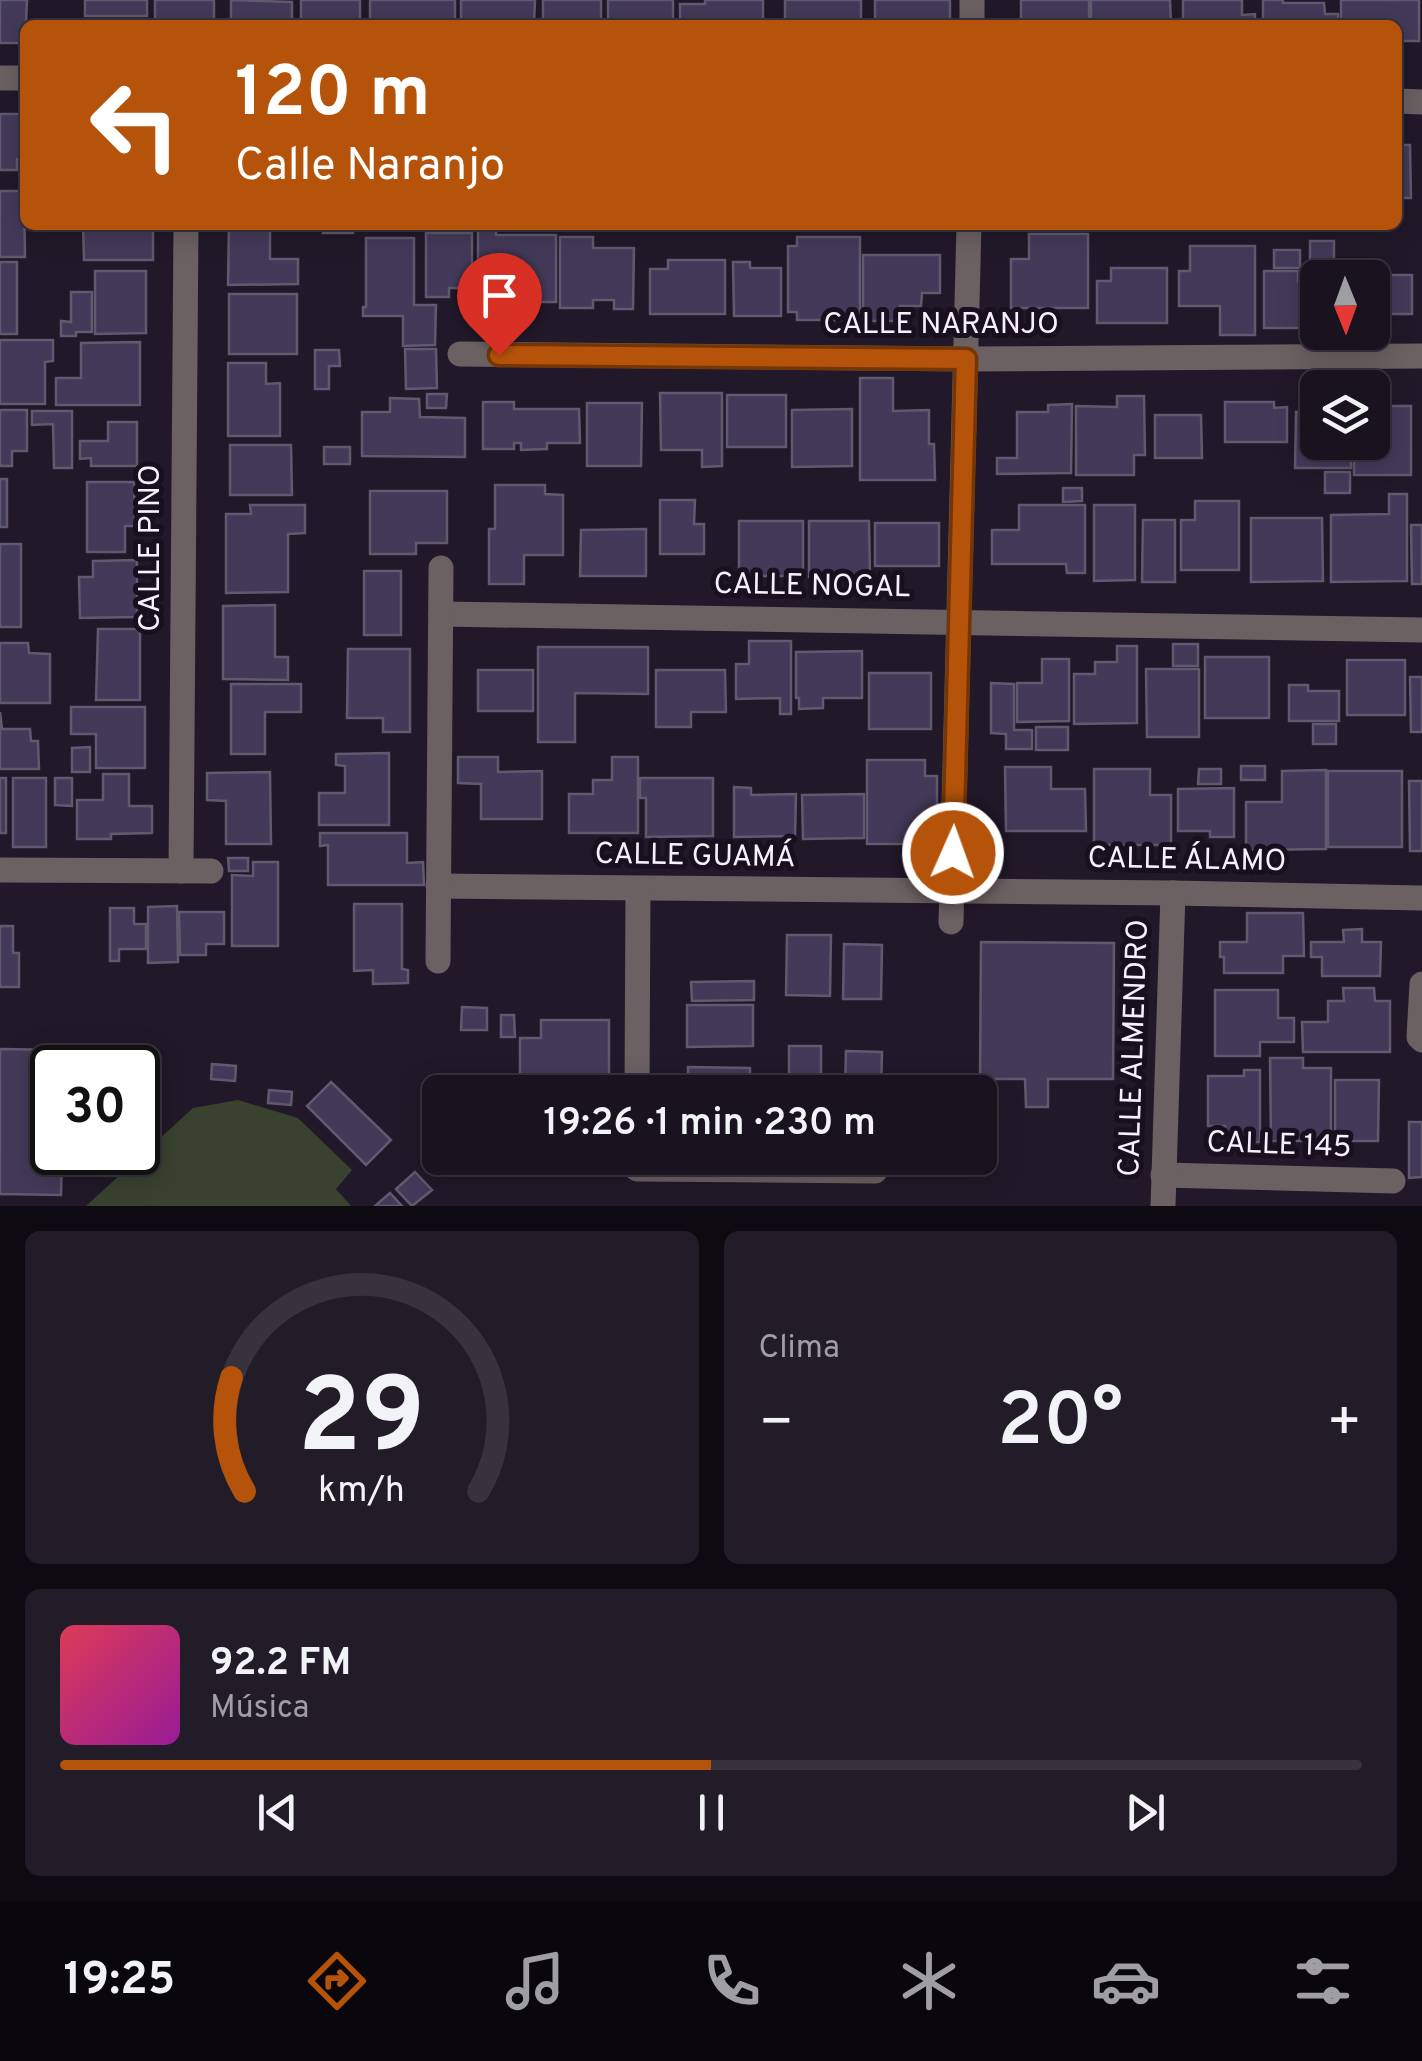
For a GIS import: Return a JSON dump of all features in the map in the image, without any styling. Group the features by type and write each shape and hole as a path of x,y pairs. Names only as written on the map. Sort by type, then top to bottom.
{"street":[{"name":"CALLE PINO","path":"181,871 186,230"},
{"path":"951,922 969,230"},
{"name":"CALLE NARANJO","path":"460,354 966,359 1422,356"},
{"path":"438,961 441,568"},
{"name":"CALLE NOGAL","path":"441,614 1422,630"},
{"path":"0,870 211,871"},
{"name":"CALLE GUAMÁ","path":"438,886 952,891"},
{"path":"637,1075 638,889"},
{"name":"CALLE ÁLAMO","path":"952,891 1422,898"},
{"name":"CALLE ALMENDRO","path":"1163,1206 1174,893"},
{"path":"1422,984 1422,1040"},
{"name":"CALLE 145","path":"1163,1175 1393,1181"}],"green space":[{"path":"238,1100 298,1118 352,1170 336,1189 351,1206 86,1206 120,1175 160,1175 160,1138 193,1108"}],"building":[{"path":"0,0 27,0 26,20 20,20 20,43 0,43"},
{"path":"85,0 147,0 147,16 85,16"},
{"path":"155,0 214,0 214,20 155,20"},
{"path":"231,0 292,2 292,20 231,20"},
{"path":"301,0 360,0 360,20 301,20"},
{"path":"370,0 455,0 455,20 370,20"},
{"path":"461,0 535,0 534,20 461,20"},
{"path":"543,0 601,0 601,20 543,20"},
{"path":"608,0 673,0 673,20 608,20"},
{"path":"705,0 763,0 763,20 680,20 680,4 705,4"},
{"path":"785,0 861,0 861,20 785,20"},
{"path":"875,0 950,0 950,20 875,20"},
{"path":"1021,0 1089,0 1089,20 1021,20"},
{"path":"1091,0 1170,0 1171,20 1091,20"},
{"path":"1183,0 1242,0 1242,15 1255,14 1255,20 1183,20"},
{"path":"1263,0 1324,3 1325,14 1338,14 1338,20 1263,20"},
{"path":"1341,0 1419,0 1419,41 1402,41 1402,20 1341,20"},
{"path":"0,114 20,114 17,170 0,170"},
{"path":"1402,145 1410,145 1411,198 1402,198"},
{"path":"0,191 20,191 25,257 0,257"},
{"path":"83,230 153,230 153,260 84,260"},
{"path":"229,230 270,230 270,259 298,259 298,284 228,285"},
{"path":"323,230 353,230 353,233 323,233"},
{"path":"478,230 496,230 496,235 556,235 556,302 532,302 532,297 478,297"},
{"path":"426,233 472,233 472,288 449,288 449,297 426,297"},
{"path":"1029,234 1088,234 1088,308 1011,308 1011,259 1029,259"},
{"path":"560,237 593,237 593,248 634,248 633,309 614,309 614,300 593,300 593,308 560,308"},
{"path":"797,237 860,237 860,320 797,320 797,312 788,312 788,246 797,246"},
{"path":"366,238 414,238 414,305 436,305 435,345 403,346 403,316 363,316"},
{"path":"1310,241 1334,241 1334,260 1310,260"},
{"path":"1190,246 1255,246 1255,335 1220,335 1220,306 1179,306 1179,271 1190,271"},
{"path":"1274,250 1300,250 1300,268 1274,268"},
{"path":"863,255 940,255 940,293 922,293 921,306 900,306 900,321 863,321"},
{"path":"668,260 725,260 725,314 650,314 650,269 668,269"},
{"path":"0,262 17,262 17,334 0,334"},
{"path":"733,262 750,262 750,268 781,268 781,316 734,316"},
{"path":"1111,268 1167,268 1167,323 1097,323 1097,281 1111,281"},
{"path":"95,271 146,271 146,333 95,334"},
{"path":"1264,271 1298,271 1300,328 1264,328"},
{"path":"1390,275 1412,275 1412,314 1390,314"},
{"path":"71,292 92,292 92,332 61,336 61,321 71,322"},
{"path":"229,294 297,294 297,354 229,354"},
{"path":"0,340 53,340 53,361 45,362 45,404 0,404"},
{"path":"140,342 140,405 56,405 56,378 81,378 81,343"},
{"path":"405,349 436,349 437,388 406,389"},
{"path":"315,350 339,350 340,366 329,366 329,389 315,389"},
{"path":"228,363 266,363 266,384 280,383 280,436 228,436"},
{"path":"860,378 893,378 893,411 929,410 935,480 860,480"},
{"path":"660,393 722,393 722,466 702,467 702,450 661,450"},
{"path":"427,394 447,394 446,408 427,408"},
{"path":"727,395 786,395 786,447 727,447"},
{"path":"1117,396 1144,396 1145,455 1134,455 1134,475 1076,475 1076,406 1117,407"},
{"path":"390,398 419,399 420,417 465,418 465,457 362,456 362,412 390,412"},
{"path":"483,402 514,402 514,409 579,409 580,443 547,443 547,449 521,450 521,443 514,443 514,449 483,449"},
{"path":"1225,402 1274,402 1274,408 1287,407 1287,442 1225,442"},
{"path":"587,403 642,403 641,466 587,466"},
{"path":"1072,404 1071,473 997,474 997,458 1017,458 1017,412 1048,412 1048,405"},
{"path":"1390,406 1411,406 1411,475 1354,475 1354,460 1390,460"},
{"path":"852,409 852,466 792,467 792,410"},
{"path":"0,410 27,410 27,451 12,451 12,466 0,466"},
{"path":"32,411 72,411 72,468 54,468 53,424 32,425"},
{"path":"1296,412 1300,412 1300,460 1351,460 1351,468 1295,468"},
{"path":"1155,415 1201,415 1202,458 1155,458"},
{"path":"108,422 137,422 137,466 91,466 91,458 80,459 80,441 108,441"},
{"path":"230,445 291,445 292,495 230,495"},
{"path":"324,447 350,447 350,464 324,464"},
{"path":"1325,472 1350,472 1350,493 1325,493"},
{"path":"0,479 7,479 7,527 0,527"},
{"path":"87,482 134,482 135,526 125,526 125,552 87,552"},
{"path":"495,485 545,485 545,494 563,495 563,555 524,555 524,584 489,584 489,529 495,529"},
{"path":"1063,488 1082,488 1082,501 1063,502"},
{"path":"370,491 447,491 447,543 416,543 416,554 370,554"},
{"path":"1389,494 1407,494 1407,581 1331,582 1331,515 1389,514"},
{"path":"660,500 695,500 694,524 704,524 704,554 660,554"},
{"path":"1195,501 1239,501 1239,570 1181,570 1181,520 1195,520"},
{"path":"250,505 305,505 305,533 288,534 288,592 226,593 226,514 251,514"},
{"path":"1019,505 1085,505 1085,573 1067,573 1066,564 992,564 992,530 1019,530"},
{"path":"1094,505 1135,505 1135,580 1094,581"},
{"path":"1251,518 1322,518 1323,581 1251,582"},
{"path":"1143,520 1175,520 1175,582 1142,582"},
{"path":"739,521 803,521 803,576 739,576"},
{"path":"809,521 869,521 870,577 809,577"},
{"path":"875,523 939,523 939,566 875,566"},
{"path":"1411,525 1422,525 1422,584 1412,584"},
{"path":"646,529 646,576 580,576 581,530"},
{"path":"0,544 21,544 21,627 0,627"},
{"path":"137,560 137,617 80,618 79,577 93,577 93,561"},
{"path":"364,571 401,571 401,635 364,635"},
{"path":"275,605 275,657 288,657 288,680 223,679 223,606"},
{"path":"98,629 140,629 140,700 96,700"},
{"path":"749,641 791,641 791,714 780,714 780,698 736,699 736,664 749,664"},
{"path":"0,643 28,643 29,653 50,654 50,703 0,703"},
{"path":"1173,644 1198,644 1198,666 1173,666"},
{"path":"1117,646 1137,646 1137,723 1074,724 1074,674 1095,674 1095,662 1117,662"},
{"path":"538,647 648,647 648,694 575,693 575,742 538,742"},
{"path":"348,649 410,649 410,732 383,732 383,718 347,718"},
{"path":"862,651 862,698 823,698 823,708 799,709 796,652"},
{"path":"1205,657 1269,657 1269,718 1205,718"},
{"path":"1042,659 1069,659 1069,721 1017,722 1017,683 1042,683"},
{"path":"1347,660 1405,660 1405,715 1347,715"},
{"path":"1146,669 1199,669 1199,737 1147,737"},
{"path":"478,670 533,670 533,711 478,711"},
{"path":"656,670 725,670 726,712 691,712 691,727 656,727"},
{"path":"869,673 931,673 931,729 869,729"},
{"path":"1410,677 1422,677 1422,732 1411,732"},
{"path":"991,683 1014,684 1014,730 1032,730 1032,749 1006,749 1006,734 991,733"},
{"path":"231,684 301,684 301,712 265,712 265,754 231,754"},
{"path":"1289,685 1308,685 1308,691 1339,691 1339,721 1289,721"},
{"path":"71,707 145,707 145,768 96,768 96,734 71,734"},
{"path":"0,712 2,729 30,729 31,741 38,741 39,769 0,769"},
{"path":"1313,724 1336,724 1336,744 1313,744"},
{"path":"1036,727 1068,727 1068,750 1036,750"},
{"path":"90,747 90,772 72,772 72,748"},
{"path":"389,753 389,825 319,825 319,793 345,793 345,766 336,765 336,754"},
{"path":"458,757 498,757 498,772 542,771 542,819 481,819 481,784 458,783"},
{"path":"612,757 638,757 638,833 569,833 569,794 593,794 593,780 612,780"},
{"path":"867,760 925,760 925,776 937,776 937,828 925,828 925,844 867,844"},
{"path":"1241,766 1265,766 1265,780 1241,780"},
{"path":"1005,767 1051,767 1051,789 1085,789 1086,831 1006,831"},
{"path":"1094,769 1150,769 1150,795 1171,795 1171,845 1094,845"},
{"path":"1199,769 1221,769 1221,784 1198,784"},
{"path":"1326,770 1326,849 1246,850 1246,802 1282,802 1282,771"},
{"path":"1328,771 1402,771 1402,847 1328,847"},
{"path":"270,772 271,844 226,844 226,801 207,800 207,773"},
{"path":"103,774 129,774 129,806 152,806 152,833 77,839 77,800 103,800"},
{"path":"0,778 6,778 6,833 0,833"},
{"path":"13,778 46,778 46,847 13,847"},
{"path":"55,778 72,778 72,806 55,805"},
{"path":"640,778 713,778 713,836 646,837 646,798 640,798"},
{"path":"1409,781 1422,781 1422,851 1410,851"},
{"path":"734,787 751,788 751,795 796,794 795,836 734,837"},
{"path":"1234,788 1234,837 1210,837 1210,831 1178,831 1178,789"},
{"path":"864,794 864,838 803,839 802,795"},
{"path":"320,833 407,833 407,863 423,862 424,885 328,885 328,845 320,846"},
{"path":"228,858 248,858 248,871 229,871"},
{"path":"253,862 278,862 278,946 232,946 232,875 253,876"},
{"path":"354,904 402,904 402,969 408,970 408,983 373,984 373,970 354,971"},
{"path":"177,906 178,962 148,963 148,907"},
{"path":"110,908 134,908 134,924 146,924 146,949 119,949 119,961 110,961"},
{"path":"179,912 224,912 224,944 206,944 206,955 180,955"},
{"path":"1247,913 1303,913 1304,956 1283,956 1283,973 1224,973 1220,942 1247,942"},
{"path":"0,926 13,926 13,953 19,953 19,987 0,987"},
{"path":"1362,929 1362,942 1381,942 1380,976 1322,976 1322,957 1311,957 1311,942 1344,942 1343,930"},
{"path":"787,935 831,935 830,996 786,995"},
{"path":"981,942 1114,943 1113,1079 1048,1079 1048,1107 1026,1107 1025,1079 980,1075"},
{"path":"844,944 882,945 881,999 843,999"},
{"path":"754,981 754,1000 692,1001 691,982"},
{"path":"1343,988 1374,988 1375,1001 1390,1001 1390,1052 1303,1052 1302,1022 1328,1022 1328,1001 1344,1001"},
{"path":"1215,990 1278,990 1278,1018 1294,1018 1294,1042 1260,1042 1260,1056 1215,1056"},
{"path":"687,1005 753,1005 753,1046 687,1047"},
{"path":"462,1007 487,1008 487,1030 461,1030"},
{"path":"501,1015 514,1015 515,1037 501,1037"},
{"path":"541,1020 609,1020 609,1075 520,1075 520,1038 541,1038"},
{"path":"789,1046 821,1046 821,1075 789,1075"},
{"path":"0,1049 30,1049 30,1175 61,1175 61,1195 0,1194"},
{"path":"846,1051 882,1052 881,1075 845,1075"},
{"path":"1270,1058 1303,1058 1303,1068 1331,1068 1331,1141 1271,1141"},
{"path":"212,1064 236,1066 235,1081 211,1079"},
{"path":"688,1067 750,1068 750,1075 688,1075"},
{"path":"1244,1070 1260,1070 1260,1142 1244,1142 1244,1135 1225,1135 1225,1126 1208,1126 1208,1076 1244,1076"},
{"path":"1335,1080 1379,1080 1378,1141 1335,1141"},
{"path":"331,1082 391,1140 366,1165 307,1106"},
{"path":"269,1090 292,1092 291,1105 268,1103"},
{"path":"1409,1122 1422,1122 1422,1177 1409,1178"},
{"path":"415,1172 432,1190 412,1206 396,1189"},
{"path":"390,1193 402,1206 375,1206"}],"route":[{"path":"499,355 966,359 953,853"}]}
